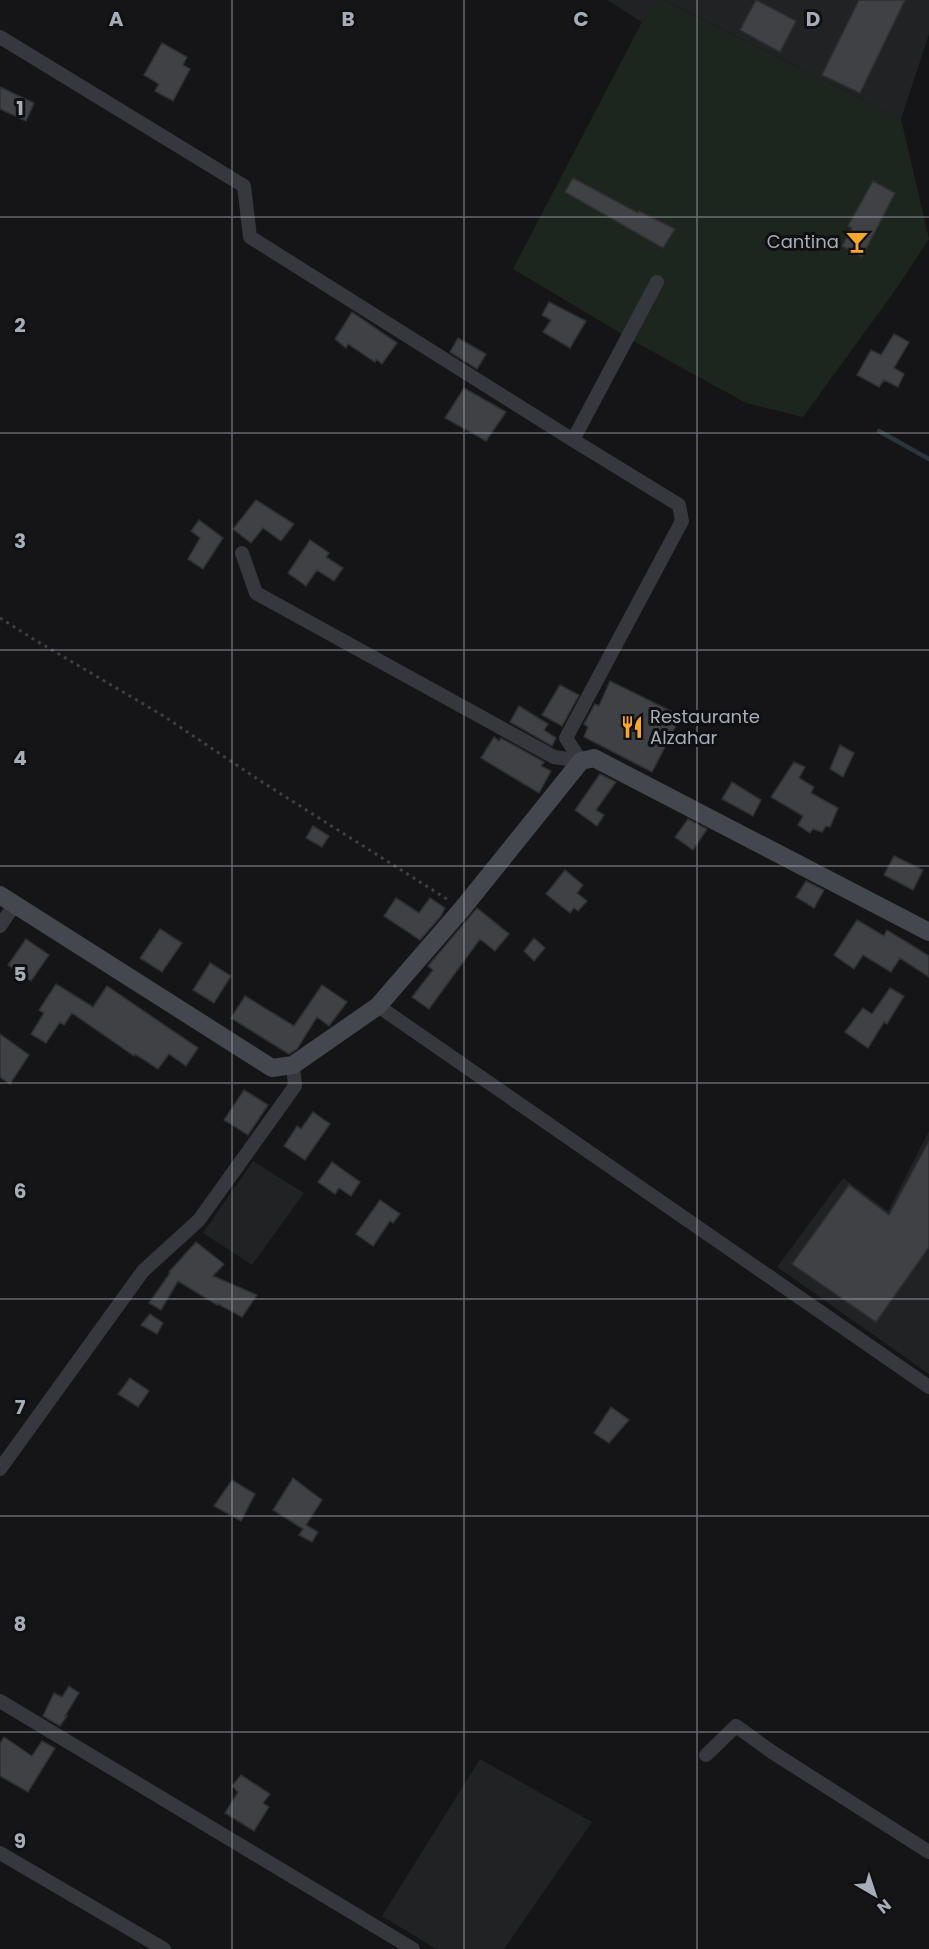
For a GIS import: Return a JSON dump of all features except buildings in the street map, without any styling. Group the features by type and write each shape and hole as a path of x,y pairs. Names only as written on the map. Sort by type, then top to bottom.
{"main road":[{"path":"7,900 272,1068 293,1065 378,1006 462,909 581,761 594,758 929,932"}],"street":[{"path":"0,37 244,186 250,237 679,505 682,521 567,738 581,761"},
{"path":"573,440 657,282"},
{"path":"242,553 256,593 554,757 581,761"},
{"path":"0,926 7,900"},
{"path":"378,1006 929,1387"},
{"path":"0,1469 144,1270 199,1220 295,1086 293,1065"},
{"path":"0,1701 413,1949"},
{"path":"706,1755 736,1726 772,1752 929,1852"},
{"path":"0,1853 164,1949"}],"path":[{"path":"0,618 140,702 462,909"}],"shaded area":[{"path":"607,0 657,0 642,22"},
{"path":"657,0 664,0 901,119 929,239 896,289 803,417 746,403 637,343 513,269 642,22"},
{"path":"664,0 929,0 929,34 901,119"},
{"path":"929,1131 929,1374 777,1267 843,1178 888,1211"},
{"path":"253,1161 304,1193 252,1265 203,1233"},
{"path":"480,1759 592,1822 504,1949 436,1949 382,1916"}],"waterway":[{"path":"879,431 929,459"}],"place":[{"name":"Cantina","path":"857,242"},
{"name":"Restaurante Alzahar","path":"632,727"}]}
